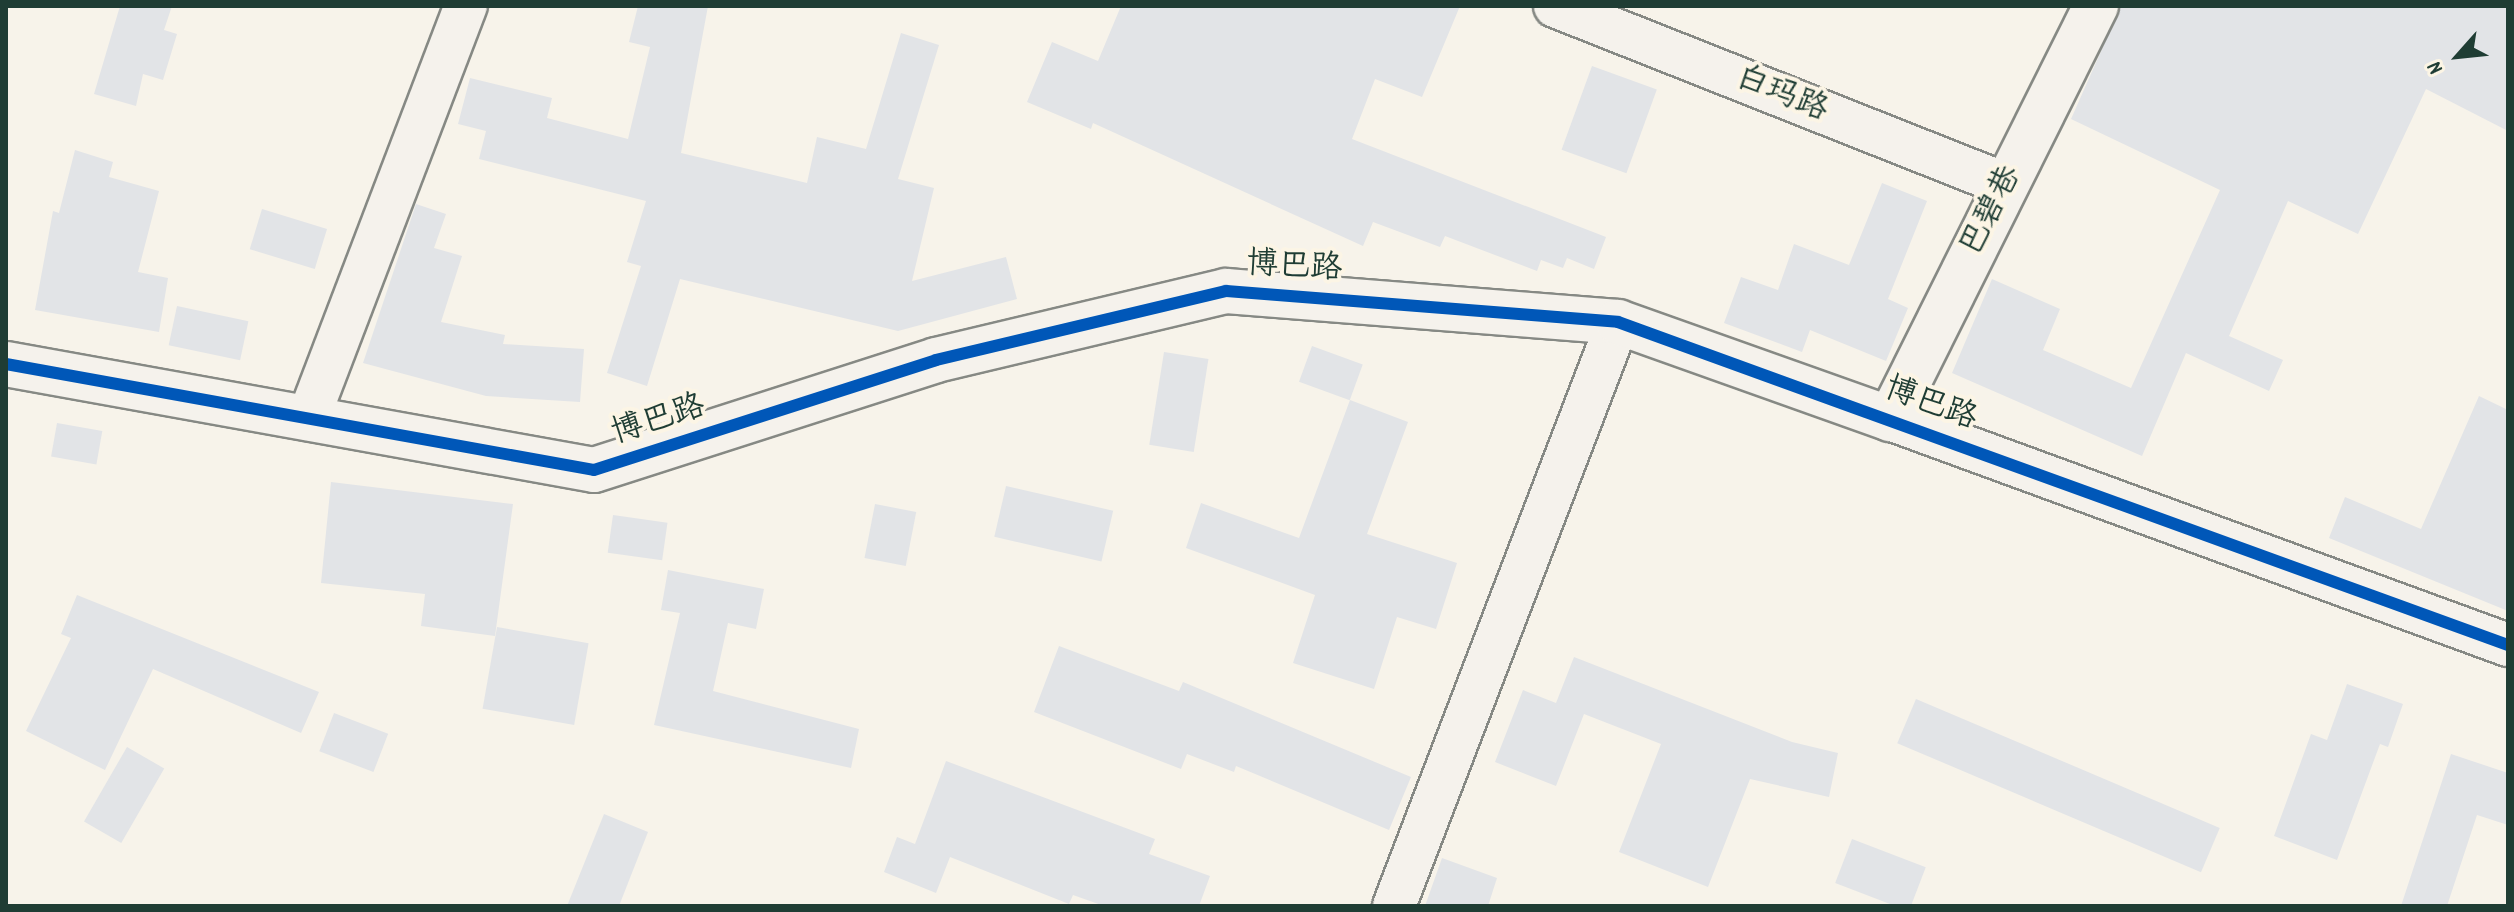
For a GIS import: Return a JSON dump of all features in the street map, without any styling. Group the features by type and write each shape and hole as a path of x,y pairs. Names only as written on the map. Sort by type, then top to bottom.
{"street":[{"path":"308,419 466,6"},
{"name":"白玛路","path":"1555,6 2007,185"},
{"name":"巴碧巷","path":"1890,419 2096,6"},
{"name":"博巴路","path":"6,364 594,470 936,360 1226,291 1618,322 2508,645"},
{"path":"1394,906 1618,322"}],"building":[{"path":"120,6 172,6 164,30 177,34 163,80 143,74 136,106 94,94"},
{"path":"638,6 708,6 681,153 807,183 817,137 866,149 901,33 939,45 898,179 934,188 912,281 1006,257 1017,299 898,331 680,279 647,386 607,373 641,266 627,262 646,201 479,159 486,131 458,124 470,78 552,98 547,118 628,139 650,47 629,42"},
{"path":"1121,6 1460,6 1422,97 1375,79 1352,139 1606,237 1594,269 1567,258 1563,268 1541,260 1537,271 1445,236 1440,247 1373,222 1363,246 1093,123 1091,129 1027,102 1052,42 1098,61"},
{"path":"2121,6 2508,6 2508,131 2426,89 2358,234 2288,201 2229,336 2283,360 2269,391 2186,353 2142,456 1952,373 1992,279 2060,309 2043,350 2131,388 2220,190 2071,119"},
{"path":"1592,66 1657,90 1626,173 1562,150"},
{"path":"75,150 113,162 109,177 159,191 138,272 168,278 159,332 35,310 53,211 59,213"},
{"path":"1882,183 1927,201 1888,299 1908,308 1886,361 1810,330 1802,352 1724,323 1741,277 1778,290 1794,244 1849,265"},
{"path":"416,204 446,214 434,248 462,256 441,322 505,335 503,344 584,349 580,402 486,396 363,363"},
{"path":"262,209 327,229 315,269 250,249"},
{"path":"177,306 248,321 240,360 169,345"},
{"path":"1312,346 1363,364 1350,400 1299,382"},
{"path":"1164,352 1208,359 1194,452 1149,445"},
{"path":"2479,396 2508,410 2508,611 2329,538 2345,497 2421,529"},
{"path":"1350,400 1408,422 1367,534 1457,563 1436,629 1397,617 1374,689 1293,663 1315,595 1186,548 1201,503 1299,538"},
{"path":"57,423 102,431 96,464 51,456"},
{"path":"331,482 513,504 495,636 421,626 425,594 321,583"},
{"path":"1006,486 1113,511 1101,561 994,537"},
{"path":"875,504 916,512 906,566 865,558"},
{"path":"613,515 667,523 662,560 608,553"},
{"path":"668,570 764,589 756,629 728,623 713,691 859,729 851,768 654,725 680,613 661,610"},
{"path":"77,595 319,692 301,733 153,669 105,770 26,731 71,638 61,634"},
{"path":"497,627 589,643 574,725 483,709"},
{"path":"1059,646 1179,691 1183,682 1411,777 1389,830 1236,766 1234,772 1187,754 1181,769 1034,712"},
{"path":"1574,657 1792,742 1838,753 1829,797 1750,779 1708,887 1619,852 1661,744 1584,714 1556,786 1495,762 1523,690 1556,703"},
{"path":"2347,684 2403,704 2388,747 2380,744 2337,860 2274,836 2311,734 2327,740"},
{"path":"1916,699 2220,828 2201,872 1897,743"},
{"path":"334,713 388,734 373,772 319,751"},
{"path":"127,747 164,768 121,843 84,821"},
{"path":"2451,754 2508,773 2508,825 2477,815 2447,906 2401,906"},
{"path":"946,761 1155,839 1149,854 1210,876 1199,906 1104,906 1073,895 1069,904 950,857 936,893 884,872 897,837 915,844"},
{"path":"604,814 648,832 619,906 567,906"},
{"path":"1852,839 1926,867 1911,906 1895,906 1835,883"},
{"path":"1442,858 1497,878 1488,906 1425,906"}],"cycle path":[{"path":"6,364 594,470 936,360 1226,291 1618,322 2508,645"}]}
